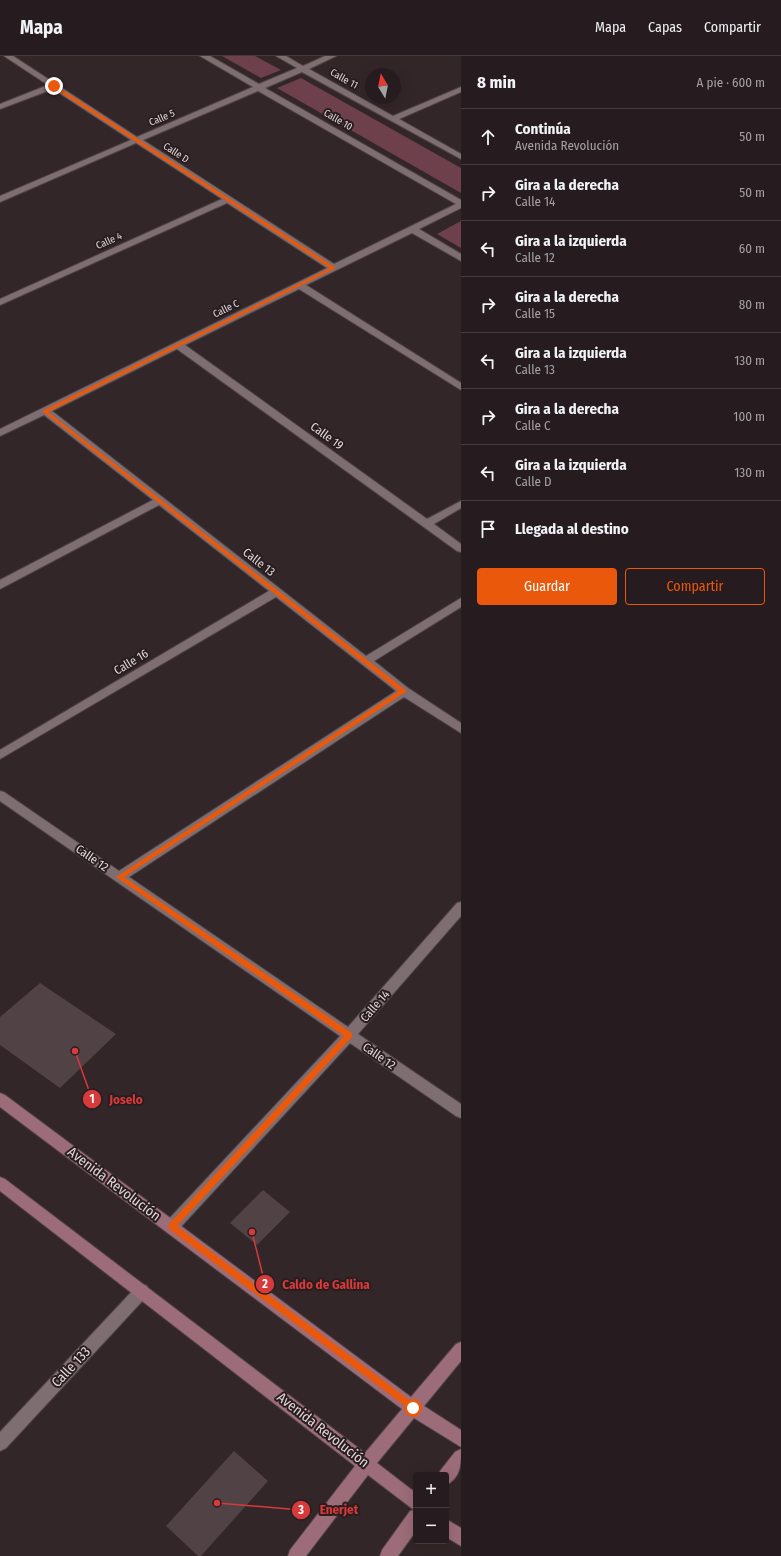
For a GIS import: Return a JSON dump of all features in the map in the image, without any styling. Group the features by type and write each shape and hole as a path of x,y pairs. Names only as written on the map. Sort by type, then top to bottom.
{"street":[{"name":"Calle D","path":"8,56 227,200 334,268"},
{"name":"Calle 10","path":"204,56 461,204"},
{"name":"Calle 11","path":"280,56 461,157"},
{"name":"Calle 5","path":"0,199 332,56"},
{"path":"0,107 54,86"},
{"path":"392,119 461,89"},
{"name":"Calle 4","path":"0,302 227,200"},
{"name":"Calle C","path":"0,434 461,204"},
{"path":"412,229 461,258"},
{"path":"299,285 461,387"},
{"name":"Calle 19","path":"178,345 461,549"},
{"name":"Calle 13","path":"45,411 404,691 461,729"},
{"path":"0,585 159,501"},
{"path":"427,524 461,504"},
{"name":"Calle 16","path":"0,755 276,592"},
{"path":"366,661 461,602"},
{"path":"119,877 404,691"},
{"name":"Calle 12","path":"0,795 461,1112"},
{"name":"Calle 14","path":"172,1226 349,1035 461,907"},
{"name":"Avenida Revolución","path":"0,1099 172,1226 413,1408 461,1439"},
{"name":"Avenida Revolución","path":"0,1183 367,1463 413,1501"},
{"name":"Calle 133","path":"0,1443 142,1291"},
{"path":"296,1556 367,1463 461,1349"},
{"path":"449,1473 461,1457"},
{"path":"388,1556 413,1521"},
{"path":"449,1529 461,1538"}],"shaded area":[{"path":"222,56 255,56 281,70 261,78"},
{"path":"301,78 461,168 461,193 277,88"},
{"path":"461,221 461,248 437,234"}],"building":[{"path":"40,983 116,1034 60,1088 0,1045 0,1017"},
{"path":"263,1190 290,1212 257,1245 230,1223"},
{"path":"234,1451 268,1481 201,1556 198,1556 166,1526"}],"place":[{"name":"Joselo","path":"75,1051"},
{"name":"Caldo de Gallina","path":"252,1232"},
{"name":"Enerjet","path":"217,1503"}],"route":[{"path":"54,86 227,200 334,268 45,411 404,691 119,877 349,1035 172,1226 413,1408"}]}
